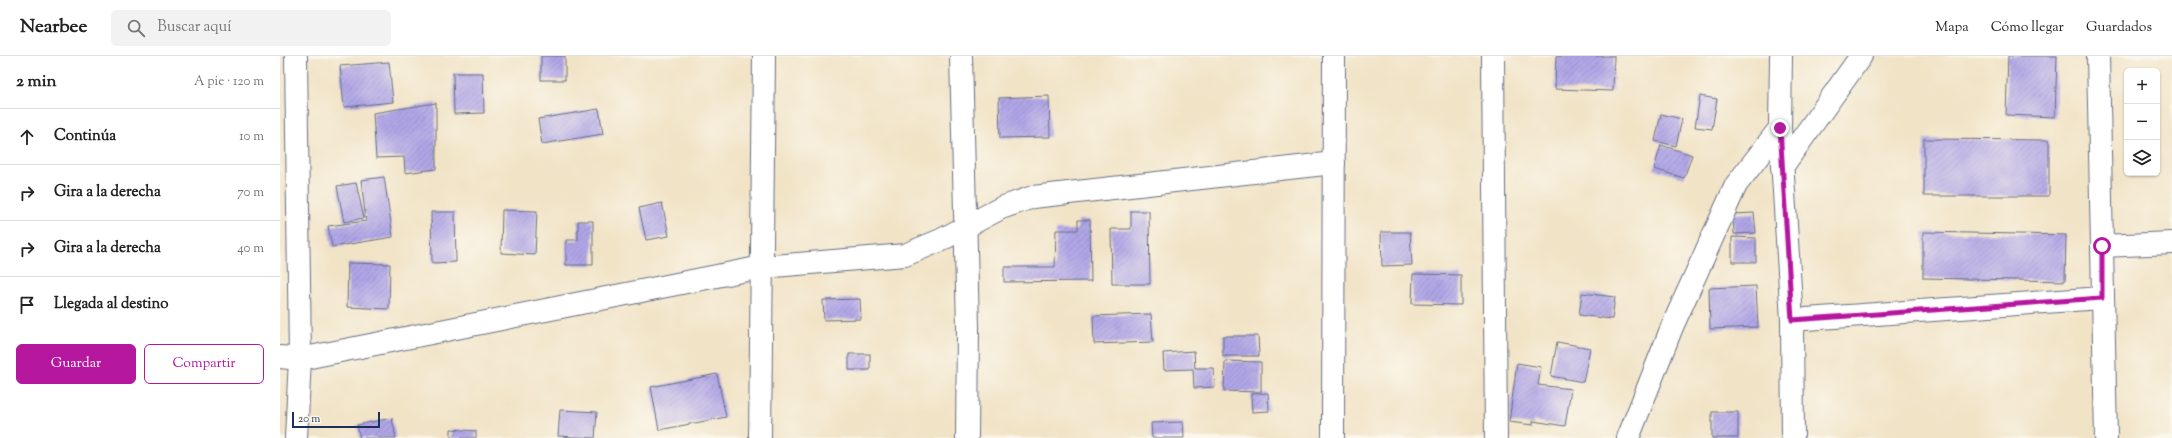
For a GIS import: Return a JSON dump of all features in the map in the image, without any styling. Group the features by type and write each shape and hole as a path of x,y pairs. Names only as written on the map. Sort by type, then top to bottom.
{"street":[{"path":"296,56 290,358 296,438"},
{"path":"760,438 764,56"},
{"path":"961,56 968,327 967,438"},
{"path":"1332,438 1334,56"},
{"path":"1493,56 1496,438"},
{"path":"1781,56 1780,128 1792,320 1793,438"},
{"path":"1782,167 1861,56"},
{"path":"2098,56 2106,438"},
{"path":"1628,438 1672,327 1736,185 1780,128"},
{"path":"290,358 762,267 905,255 941,240 1001,208 1033,197 1334,164"},
{"path":"2102,246 2172,243"},
{"path":"1792,320 2102,298"}],"building":[{"path":"541,56 565,56 565,80 541,80"},
{"path":"1556,56 1614,56 1613,91 1555,89"},
{"path":"2008,56 2057,56 2055,117 2006,115"},
{"path":"389,62 393,102 344,107 340,66"},
{"path":"453,73 483,73 484,113 454,114"},
{"path":"1049,96 1050,137 1000,138 999,98"},
{"path":"1700,96 1717,99 1712,129 1695,127"},
{"path":"436,103 436,169 405,173 404,157 376,158 373,113"},
{"path":"599,109 603,134 542,144 538,119"},
{"path":"1661,114 1682,119 1676,146 1655,141"},
{"path":"1924,139 2049,140 2049,196 1924,196"},
{"path":"1661,145 1692,155 1684,178 1654,169"},
{"path":"384,177 393,237 332,247 328,226 366,221 361,180"},
{"path":"356,183 364,218 344,222 337,186"},
{"path":"662,203 669,236 646,240 639,208"},
{"path":"502,210 537,211 535,255 501,253"},
{"path":"1131,211 1149,211 1150,284 1112,284 1111,229 1131,229"},
{"path":"431,212 455,212 456,262 432,263"},
{"path":"1754,213 1756,233 1734,234 1733,214"},
{"path":"1078,220 1090,220 1091,281 1004,282 1004,267 1055,267 1056,230 1078,230"},
{"path":"578,221 593,221 593,265 566,265 566,240 578,240"},
{"path":"1381,232 1410,232 1412,265 1382,266"},
{"path":"1923,232 2066,235 2065,281 1923,278"},
{"path":"1732,237 1756,238 1756,262 1732,262"},
{"path":"348,263 390,264 389,309 347,307"},
{"path":"1413,274 1461,275 1461,305 1412,304"},
{"path":"1756,286 1758,327 1710,329 1709,288"},
{"path":"1582,293 1615,297 1612,319 1579,315"},
{"path":"860,299 861,319 824,320 823,300"},
{"path":"1151,314 1153,342 1094,344 1093,316"},
{"path":"1223,336 1258,336 1259,356 1223,356"},
{"path":"1557,342 1590,348 1583,382 1551,376"},
{"path":"1194,351 1195,368 1214,368 1215,387 1194,388 1193,369 1164,370 1163,353"},
{"path":"849,354 870,354 870,370 849,370"},
{"path":"1225,361 1261,362 1261,392 1224,391"},
{"path":"1517,363 1541,367 1538,385 1571,389 1565,426 1533,421 1533,425 1509,422"},
{"path":"717,374 726,417 659,430 651,387"},
{"path":"1268,393 1269,411 1252,412 1251,394"},
{"path":"560,410 597,412 595,438 558,436"},
{"path":"1712,412 1738,412 1738,438 1712,438"},
{"path":"392,418 396,438 360,438 357,425"},
{"path":"1183,422 1184,438 1152,438 1151,423"},
{"path":"451,429 476,431 476,438 451,438"}],"route":[{"path":"1780,128 1792,320 2102,298 2102,246"}]}
